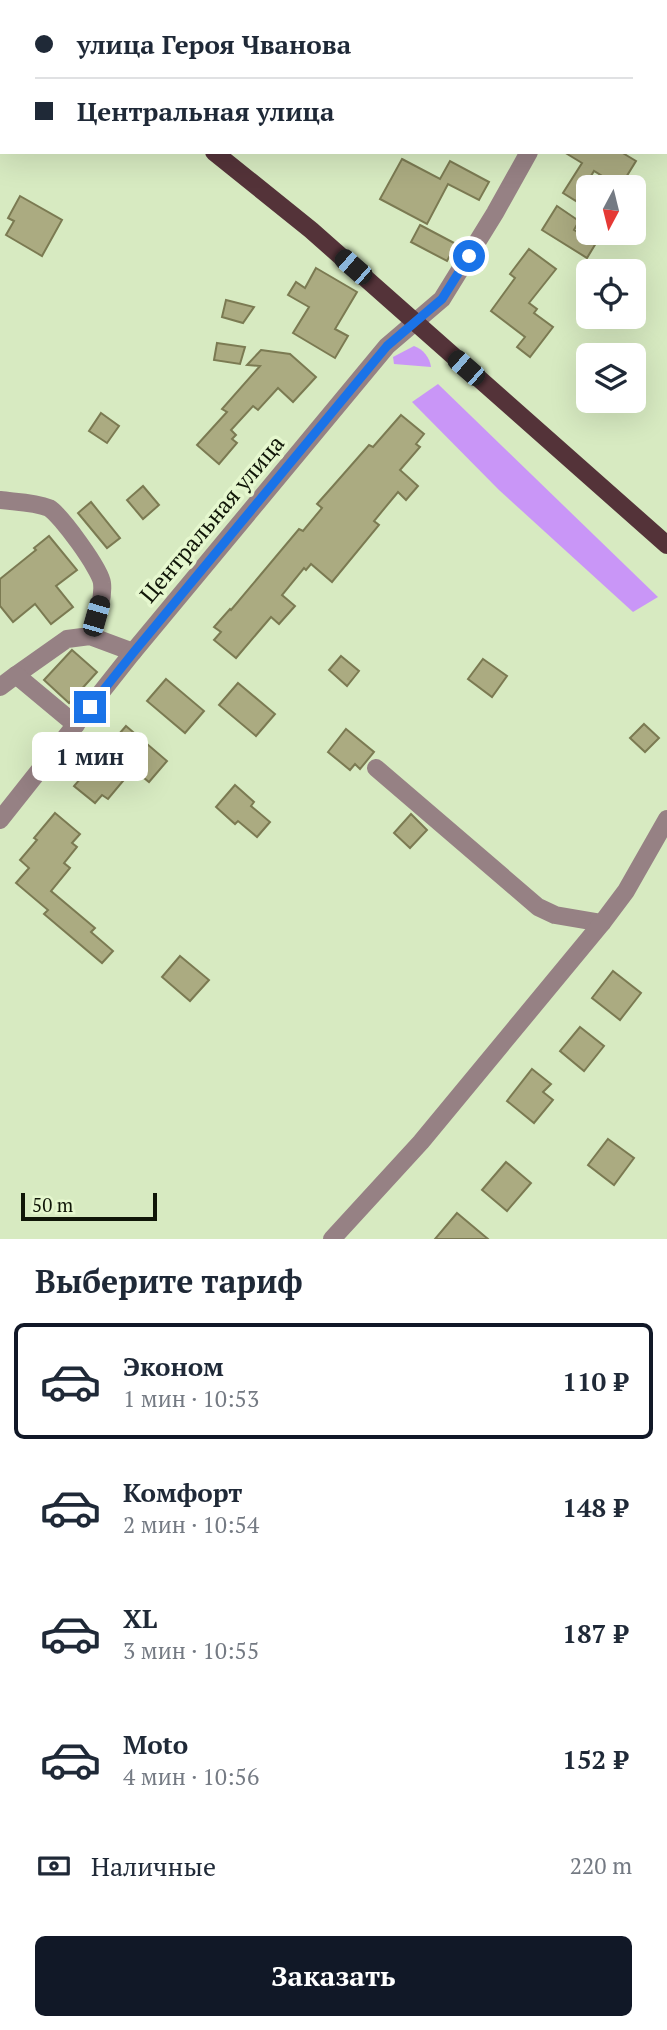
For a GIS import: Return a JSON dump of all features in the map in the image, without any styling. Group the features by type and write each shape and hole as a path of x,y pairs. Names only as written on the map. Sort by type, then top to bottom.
{"main road":[{"path":"216,154 311,230 667,545"}],"street":[{"name":"Центральная улица","path":"0,820 133,653 387,346 442,299 528,154"},
{"path":"0,500 51,509 61,518 101,575 102,596 90,636"},
{"path":"0,687 67,639 90,636 133,653"},
{"path":"16,675 76,725"},
{"path":"376,768 538,907 555,915 602,923"},
{"path":"332,1239 421,1142 602,923 626,891 667,819"}],"shaded area":[{"path":"414,346 425,354 431,367 394,364 393,357"},
{"path":"438,384 658,597 633,612 499,490 412,402"}],"building":[{"path":"567,154 624,154 636,161 627,175 600,175 594,171 592,175 576,175 576,201 563,193 582,163"},
{"path":"402,159 440,179 450,161 489,182 479,200 448,184 427,224 380,199"},
{"path":"20,196 62,220 42,256 6,235 14,221 8,218"},
{"path":"557,206 576,219 576,245 595,245 587,258 542,230"},
{"path":"420,225 456,244 447,261 411,242"},
{"path":"529,249 556,269 529,303 537,309 534,313 553,327 530,357 517,347 525,337 491,311 515,278 510,274"},
{"path":"316,268 357,292 335,329 348,336 335,358 293,333 309,307 288,295 296,282 305,288"},
{"path":"226,300 254,307 243,323 222,317"},
{"path":"217,343 245,347 240,364 214,360"},
{"path":"261,350 290,354 316,377 293,402 278,388 258,410 253,406 231,430 236,435 232,439 237,443 219,464 197,445 227,412 222,409 260,366 247,365"},
{"path":"101,413 119,426 107,443 89,431"},
{"path":"401,415 424,434 416,444 420,447 400,470 418,486 406,500 398,492 374,521 379,525 332,582 311,564 306,570 304,568 282,595 295,606 279,624 271,617 236,658 214,640 221,632 214,627 299,529 303,531 322,508 317,504 369,445 373,447"},
{"path":"143,486 159,505 143,519 127,500"},
{"path":"91,502 120,538 107,548 78,513"},
{"path":"49,536 77,570 56,586 73,607 51,624 35,604 13,622 0,606 0,579"},
{"path":"72,650 97,672 69,703 44,680"},
{"path":"341,656 359,671 347,686 329,670"},
{"path":"483,659 507,676 492,697 468,679"},
{"path":"166,679 204,711 185,733 147,701"},
{"path":"238,683 275,714 256,736 219,705"},
{"path":"644,724 659,738 645,752 630,738"},
{"path":"126,726 167,761 149,782 133,769 108,799 102,795 95,803 74,786"},
{"path":"346,729 374,752 360,769 355,764 350,770 328,752"},
{"path":"235,785 254,802 251,806 270,822 257,837 238,821 235,824 216,807"},
{"path":"55,813 80,834 72,843 77,847 64,863 70,868 51,891 95,928 91,932 113,951 102,963 44,914 48,910 16,883 29,868 20,860"},
{"path":"411,814 427,830 410,848 394,833"},
{"path":"180,956 209,980 190,1001 162,977"},
{"path":"613,971 641,993 620,1020 592,998"},
{"path":"580,1027 604,1046 584,1071 560,1051"},
{"path":"532,1069 551,1084 543,1092 553,1100 534,1123 507,1101"},
{"path":"608,1139 634,1158 614,1185 588,1165"},
{"path":"506,1162 531,1183 507,1211 482,1190"},
{"path":"457,1213 488,1239 435,1239"}],"route":[{"path":"90,707 387,346 442,299 469,256"}]}
